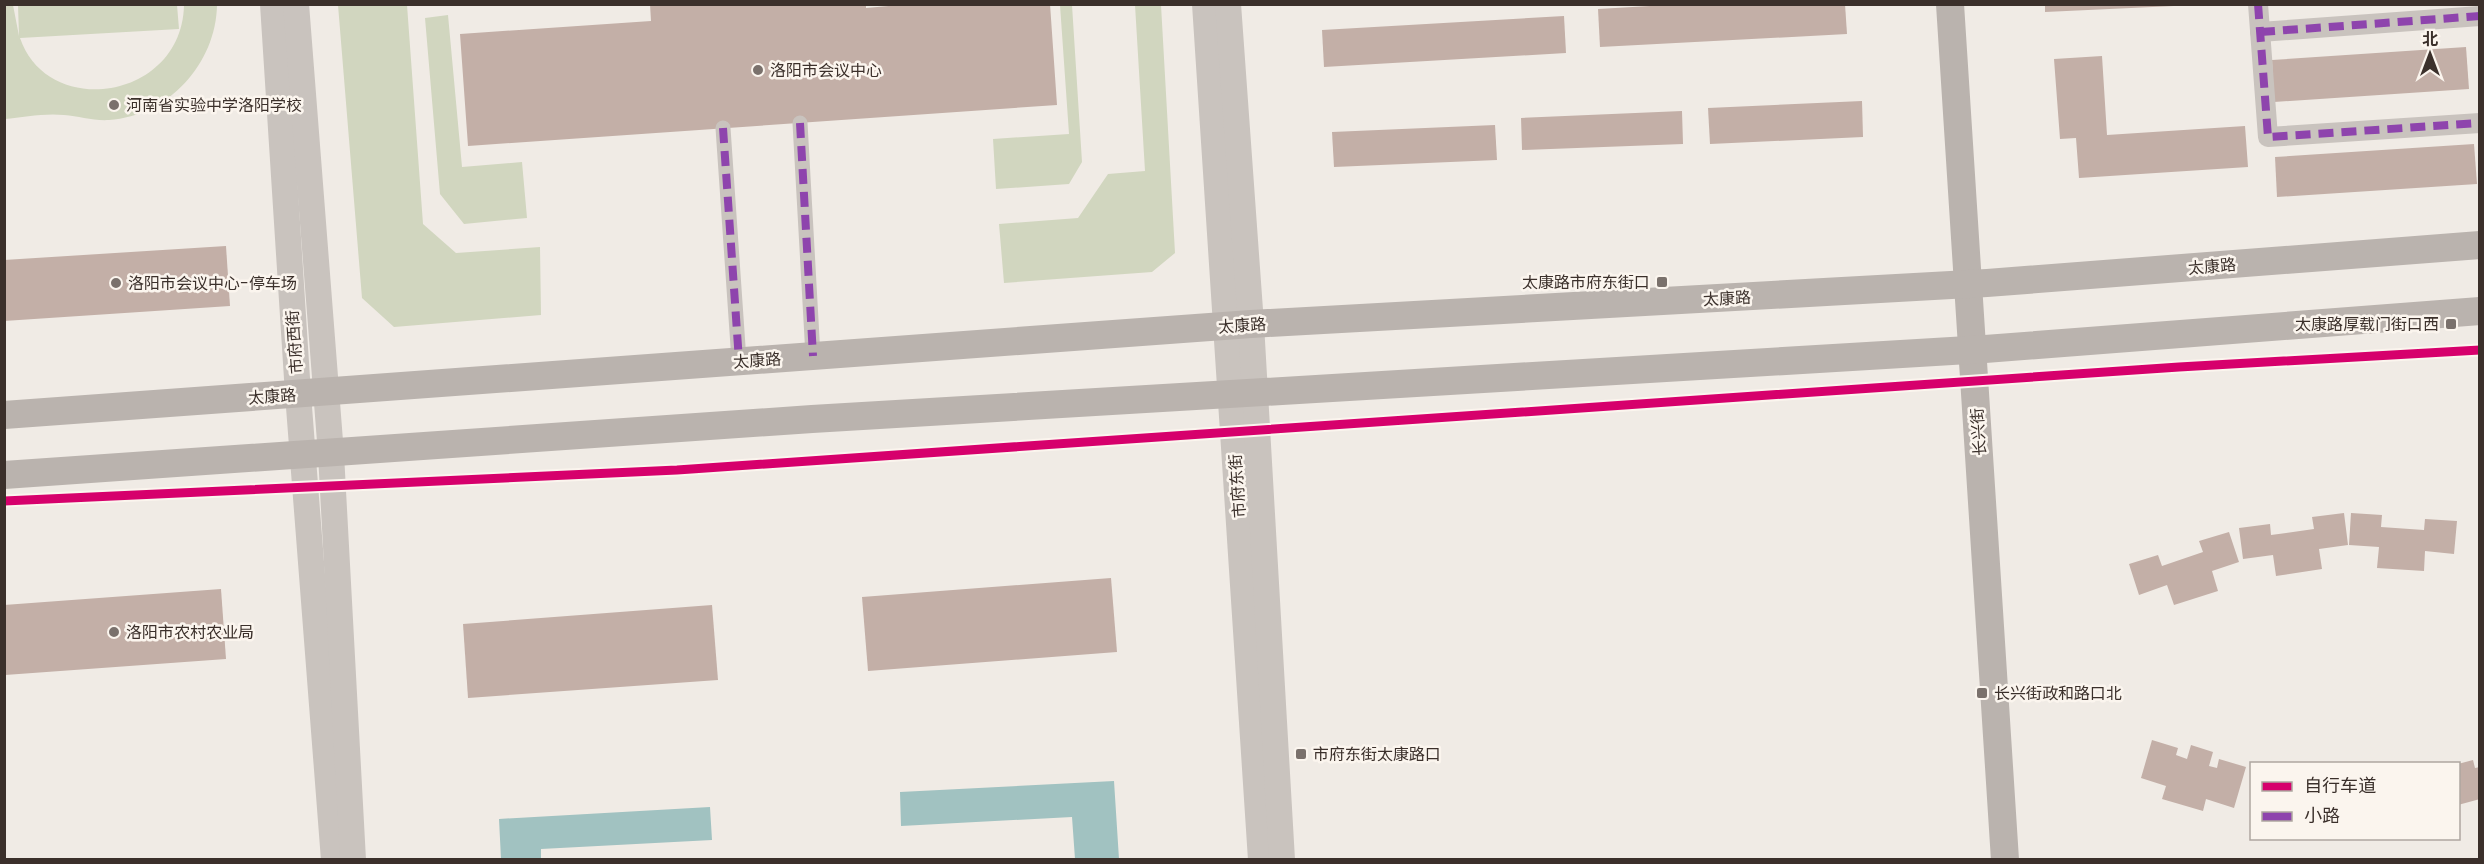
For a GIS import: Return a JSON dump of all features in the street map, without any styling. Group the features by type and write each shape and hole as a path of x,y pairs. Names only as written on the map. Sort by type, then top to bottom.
{"main road":[{"name":"长兴街","path":"1950,4 1978,284"},
{"name":"长兴街","path":"1969,4 1978,284 2005,860"},
{"name":"太康路","path":"4,415 1238,325 1978,284 2480,244"},
{"path":"4,476 802,420 1982,349 2480,311"},
{"name":"长兴街","path":"1982,349 2024,860"}],"street":[{"name":"市府西街","path":"273,4 311,393 331,454 353,860"},
{"name":"市府西街","path":"296,4 311,393 303,456 334,860"},
{"name":"市府东街","path":"1204,4 1238,325"},
{"name":"市府东街","path":"1228,4 1238,325 1261,860"},
{"path":"2258,4 2268,137 2480,123"},
{"path":"2260,32 2480,16"},
{"path":"800,123 813,356"},
{"path":"723,128 739,361"},
{"name":"市府东街","path":"1242,392 1282,860"}],"green space":[{"path":"5,4 13,5 19,36 18,5 177,5 179,29 20,38 35,64 57,81 84,89 112,88 139,79 161,62 178,37 184,5 217,5 215,26 208,47 198,66 185,83 151,109 131,116 103,120 57,115 5,119"},
{"path":"338,5 407,5 423,224 456,253 540,247 541,315 394,327 362,298"},
{"path":"1060,5 1072,5 1082,162 1069,184 996,189 993,139 1069,134"},
{"path":"1135,5 1161,5 1175,253 1152,272 1004,283 999,224 1078,218 1108,174 1145,171"},
{"path":"448,15 462,167 522,162 527,218 464,224 440,194 425,18"}],"water":[{"path":"1114,781 1119,859 1075,859 1072,817 901,826 900,792"},
{"path":"710,807 712,840 541,849 541,859 501,859 499,819"}],"building":[{"name":"洛阳市会议中心","path":"650,4 866,4 866,8 911,4 1050,4 1057,105 468,146 460,34 651,21"},
{"path":"1684,4 1845,4 1847,34 1600,47 1598,9"},
{"path":"2045,4 2174,4 2174,6 2045,12"},
{"path":"1564,16 1566,53 1324,67 1322,30"},
{"path":"2466,47 2469,89 2274,102 2272,60"},
{"path":"2102,56 2107,135 2245,126 2248,167 2079,178 2076,138 2060,139 2054,59"},
{"path":"1862,101 1863,137 1710,144 1708,108"},
{"path":"1682,111 1683,144 1522,150 1521,118"},
{"path":"1495,125 1497,160 1334,167 1332,132"},
{"path":"2474,144 2477,184 2277,197 2275,157"},
{"name":"洛阳市会议中心-停车场","path":"226,246 230,306 4,321 4,260"},
{"path":"2344,513 2348,545 2319,549 2322,569 2276,576 2273,555 2243,559 2239,528 2270,524 2271,535 2314,529 2312,517"},
{"path":"2351,513 2382,515 2381,527 2424,530 2425,519 2457,521 2454,554 2425,551 2424,571 2377,568 2379,547 2349,545"},
{"path":"2229,532 2239,562 2212,571 2218,591 2174,605 2167,585 2139,595 2129,564 2158,555 2162,566 2203,552 2199,541"},
{"path":"1111,578 1117,652 868,671 862,597"},
{"name":"洛阳市农村农业局","path":"221,589 226,659 5,675 4,605"},
{"path":"712,605 718,680 468,698 463,624"},
{"path":"2152,740 2178,748 2176,755 2187,759 2191,745 2213,752 2209,766 2217,768 2219,759 2246,767 2234,808 2206,799 2203,811 2162,799 2166,786 2141,778"},
{"path":"2473,760 2475,768 2480,767 2480,799 2460,804 2460,763"}],"marked path":[{"path":"2258,4 2268,137 2480,123"},
{"path":"2260,32 2480,16"},
{"path":"800,123 813,356"},
{"path":"723,128 739,361"}],"cycle path":[{"path":"4,501 677,470 2179,367 2480,350"}],"place":[{"name":"洛阳市会议中心","path":"758,70"},
{"name":"河南省实验中学洛阳学校","path":"114,105"},
{"name":"太康路市府东街口","path":"1662,282"},
{"name":"洛阳市会议中心-停车场","path":"116,283"},
{"name":"太康路厚载门街口西","path":"2451,324"},
{"name":"洛阳市农村农业局","path":"114,632"},
{"name":"长兴街政和路口北","path":"1982,693"},
{"name":"市府东街太康路口","path":"1301,754"}]}
